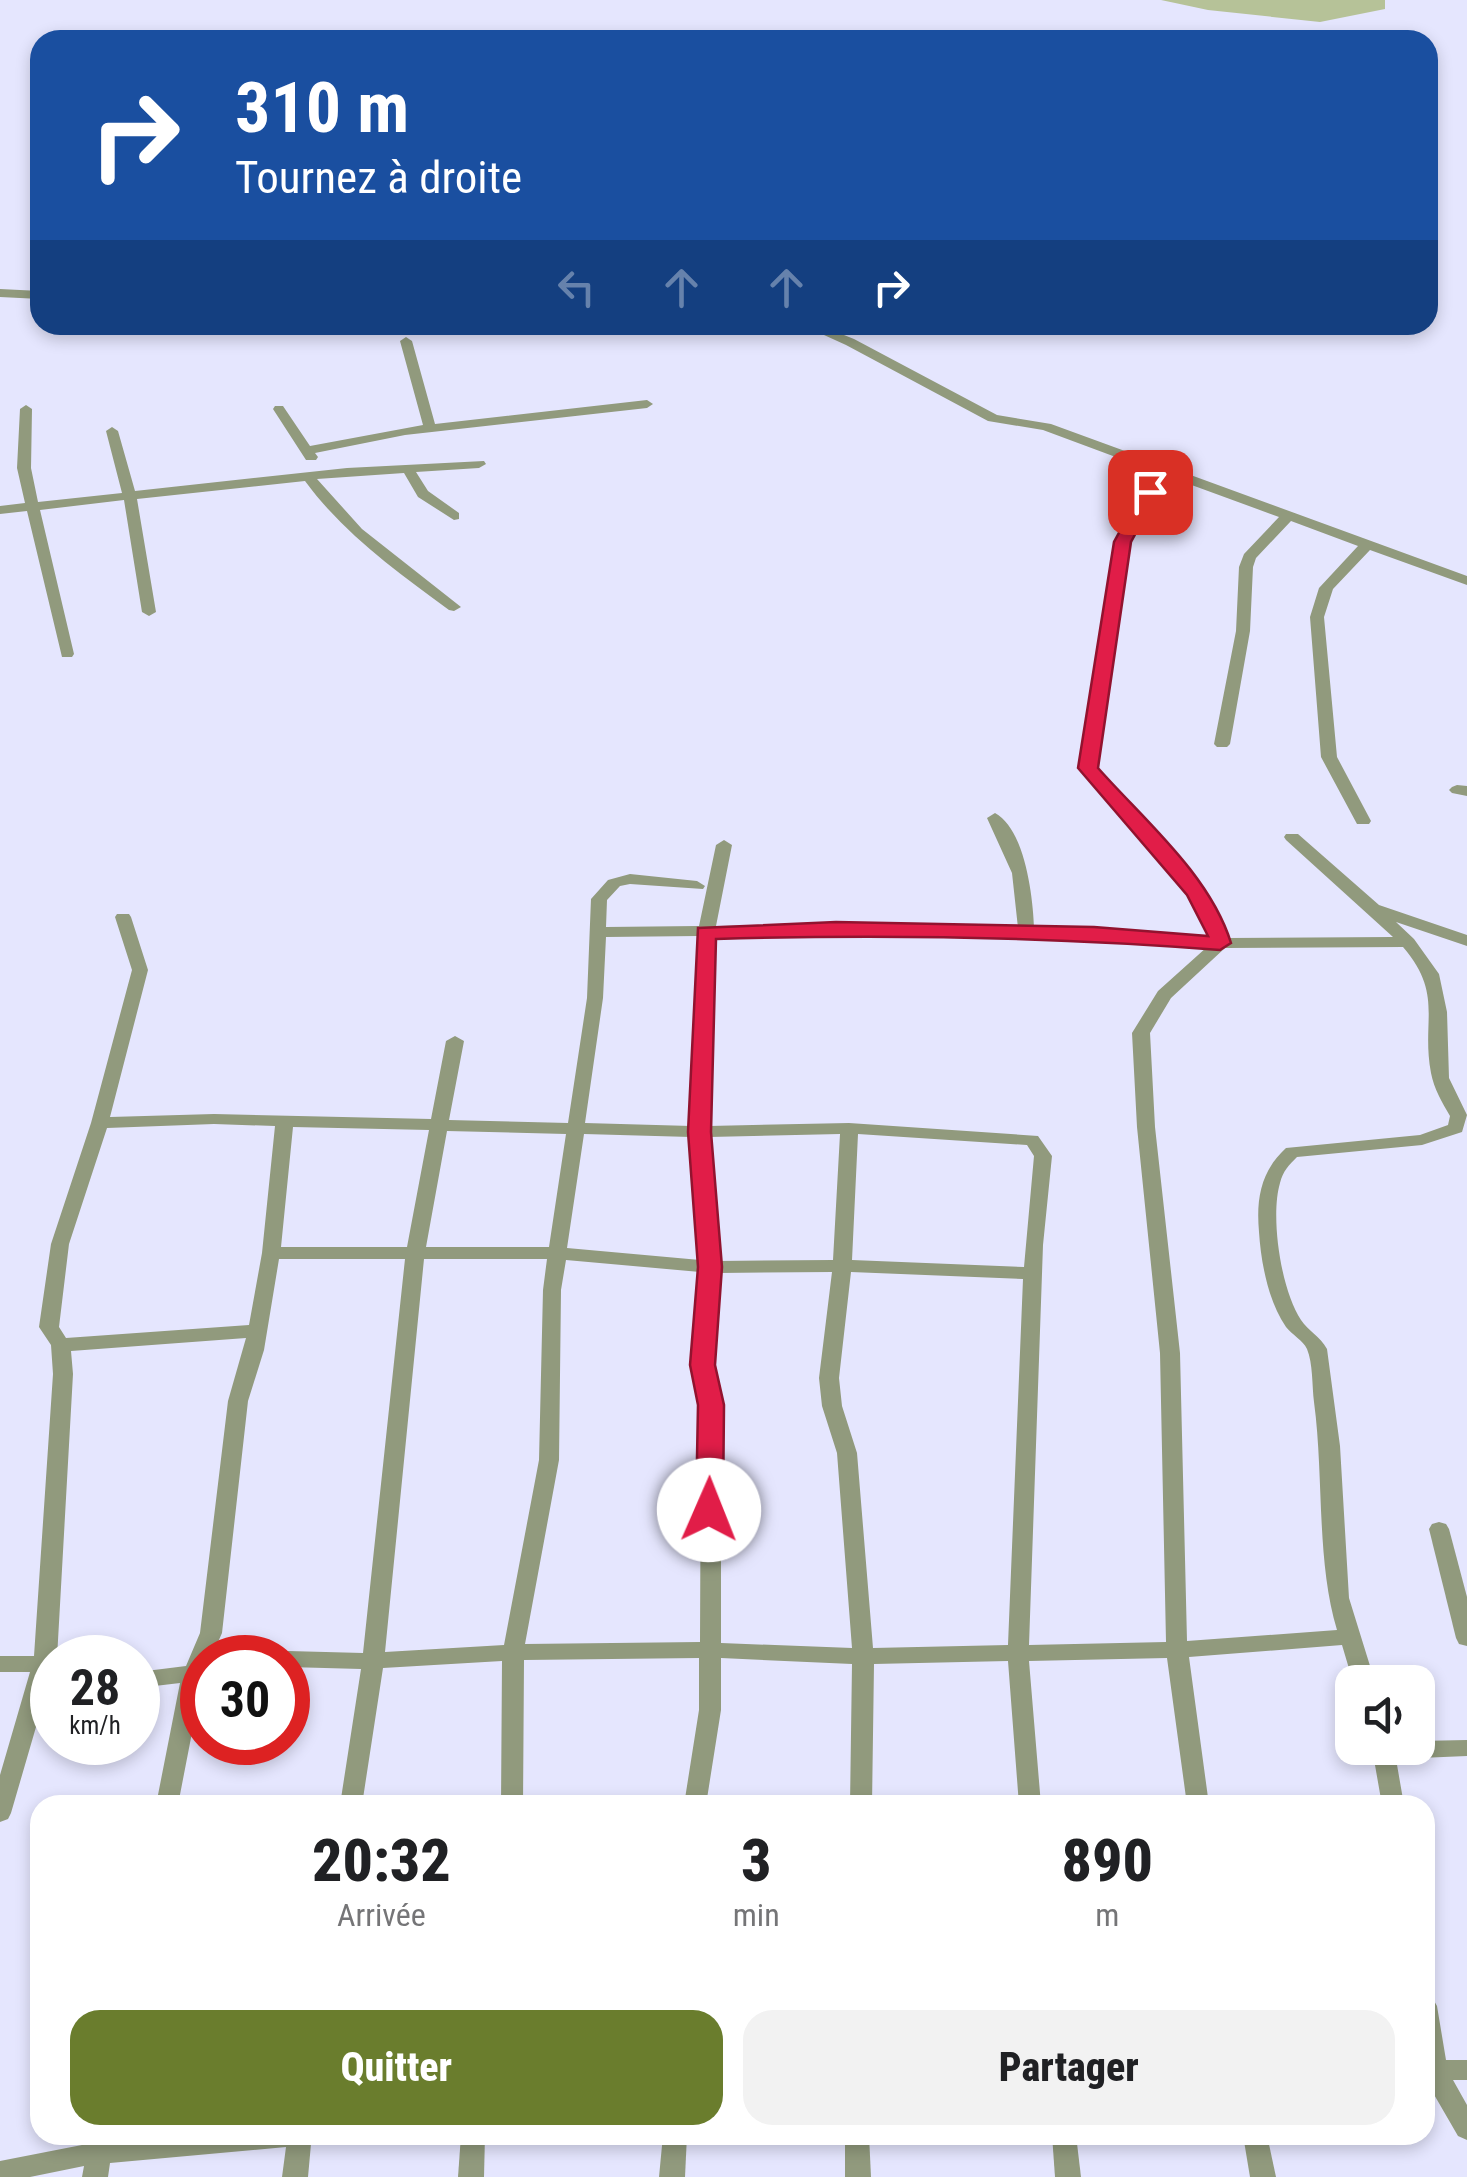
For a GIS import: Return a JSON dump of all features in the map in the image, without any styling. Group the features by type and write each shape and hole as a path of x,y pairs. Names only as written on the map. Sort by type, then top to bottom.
{"street":[{"path":"0,293 30,294"},
{"path":"830,335 992,418 1046,427 1365,547 1467,581"},
{"path":"855,335 871,353"},
{"path":"406,341 430,428"},
{"path":"305,451 430,428 647,404"},
{"path":"26,408 24,468 67,654"},
{"path":"278,409 305,451 330,474"},
{"path":"112,431 136,517 148,612"},
{"path":"0,510 330,474 480,464"},
{"path":"408,468 423,494 454,516"},
{"path":"1164,470 1122,542 1088,768 1196,892 1214,921 1220,943"},
{"path":"309,477 330,508 362,538 454,607"},
{"path":"1222,744 1242,631 1246,567 1249,557 1286,517"},
{"path":"1363,821 1329,757 1317,617 1326,588 1365,547"},
{"path":"995,818 1020,859 1026,884 1026,932"},
{"path":"1292,837 1408,942 1431,974 1438,1001 1437,1080 1459,1116 1456,1128 1422,1140 1292,1152 1280,1162 1267,1220 1266,1242 1293,1324 1314,1339 1317,1349 1330,1446 1338,1598 1359,1665"},
{"path":"697,1795 710,1710 707,1650 711,1405 703,1365 710,1267 700,1132 706,933 724,845"},
{"path":"512,1795 513,1652 549,1460 555,1253 595,998 599,900 614,883 630,879 697,886"},
{"path":"1366,906 1467,941"},
{"path":"50,1635 61,1453 61,1345 49,1326 60,1244 100,1123 140,970 124,917"},
{"path":"597,932 836,929 1026,932 1220,943 1408,942"},
{"path":"1197,1795 1176,1650 1170,1353 1146,1127 1141,1032 1164,995 1220,943"},
{"path":"352,1795 372,1661 414,1255 455,1041"},
{"path":"100,1123 214,1119 700,1132 849,1128 1032,1140 1042,1156 1018,1653 1029,1795"},
{"path":"210,1635 238,1401 254,1350 254,1330 271,1253 284,1122"},
{"path":"849,1128 842,1266 829,1378 832,1406 847,1454 863,1656 861,1795"},
{"path":"271,1253 555,1253 710,1267 842,1266 1035,1273"},
{"path":"61,1345 254,1330"},
{"path":"1439,1529 1467,1638"},
{"path":"310,1660 372,1661 513,1652 707,1650 863,1656 1176,1650 1350,1637"},
{"path":"0,1664 30,1663"},
{"path":"0,1813 30,1719"},
{"path":"1435,1748 1467,1748"},
{"path":"169,1795 180,1750"},
{"path":"1387,1765 1391,1795"},
{"path":"1435,2070 1467,2070"},
{"path":"1435,2078 1467,2130"},
{"path":"0,2172 98,2155 200,2145"},
{"path":"295,2177 300,2145"},
{"path":"471,2177 473,2145"},
{"path":"672,2177 674,2145"},
{"path":"858,2145 858,2177"},
{"path":"1065,2145 1068,2177"},
{"path":"1257,2145 1263,2177"}],"green space":[{"path":"1161,0 1385,0 1385,9 1320,22 1208,10"}],"route":[{"path":"709,1510 711,1405 703,1365 710,1267 700,1132 706,933 836,929 1094,934 1220,943 1214,921 1196,892 1088,768 1107,667 1112,595 1122,542 1150,492"}]}
